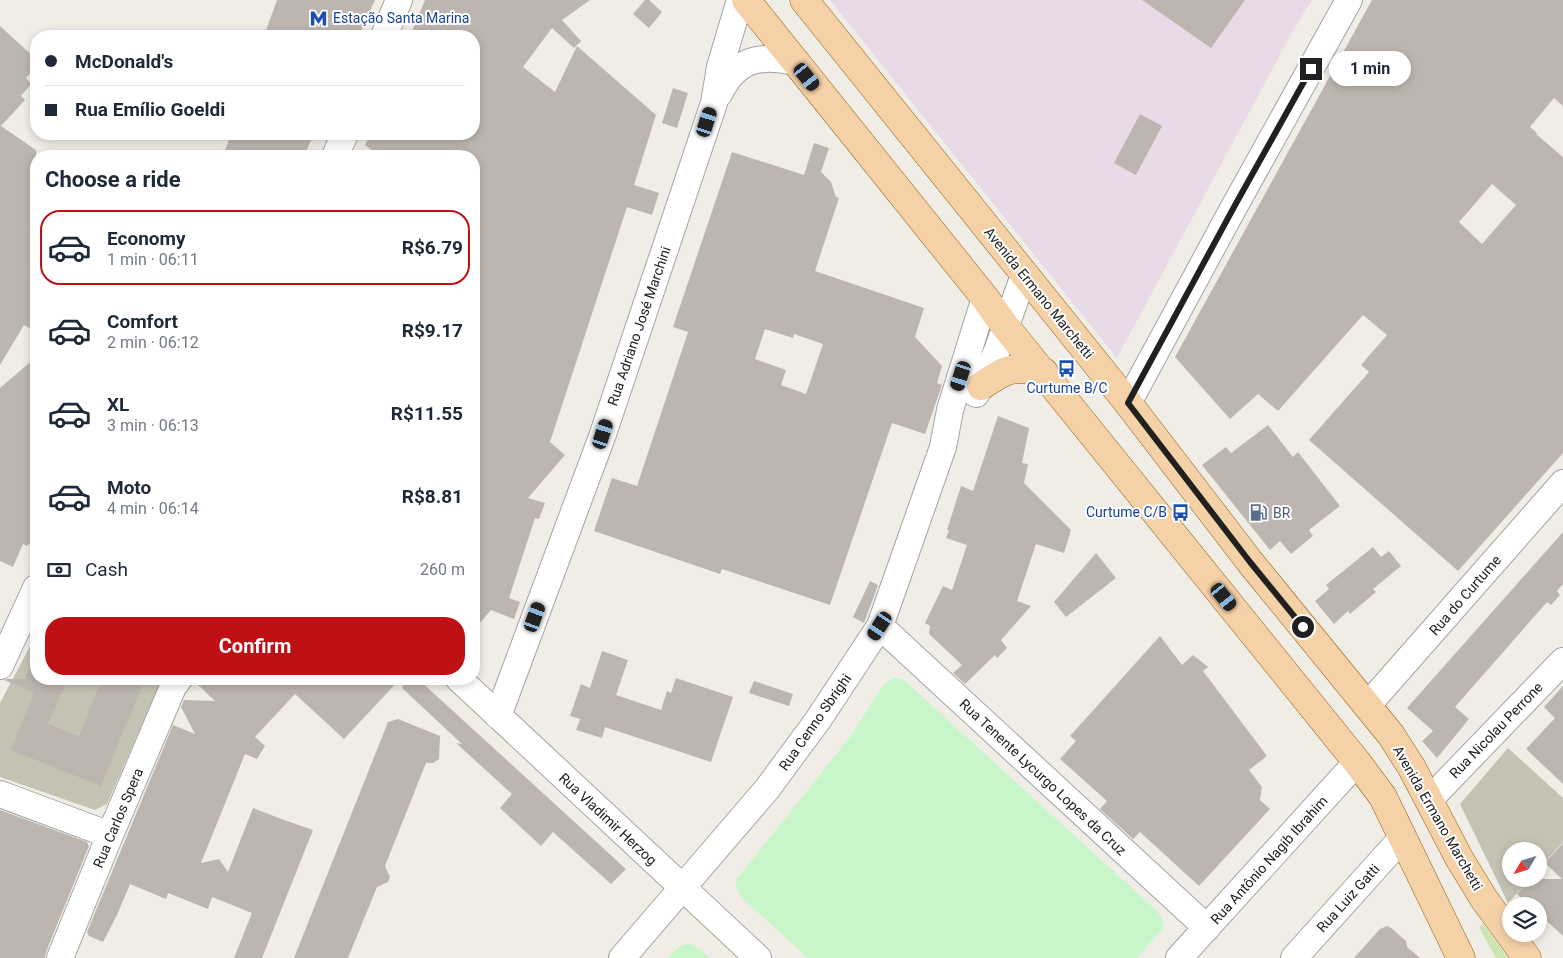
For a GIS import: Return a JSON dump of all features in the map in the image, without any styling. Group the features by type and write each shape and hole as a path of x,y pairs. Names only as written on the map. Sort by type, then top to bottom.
{"main road":[{"path":"746,0 985,298 1005,326 1358,762 1383,797 1461,958"},
{"name":"Avenida Ermano Marchetti","path":"804,0 1128,403 1250,562 1390,735 1412,768 1459,858 1484,899 1527,958"},
{"path":"981,386 1003,372 1012,369 1044,372"}],"street":[{"path":"386,30 399,0"},
{"name":"Rua Adriano José Marchini","path":"498,716 603,434 714,103 720,68 740,0"},
{"path":"1128,403 1349,0"},
{"name":"Rua Adriano José Marchini","path":"714,103 728,78 745,63 762,59 795,62"},
{"name":"Rua Cenno Sbrighi","path":"943,448 981,386 997,350 1024,274"},
{"name":"Rua Cenno Sbrighi","path":"622,958 767,789 818,720 880,626 943,448 950,410 985,298"},
{"name":"Rua do Curtume","path":"1367,706 1563,483"},
{"path":"0,666 30,601"},
{"name":"Rua Tenente Lycurgo Lopes da Cruz","path":"880,626 1207,928"},
{"name":"Rua Nicolau Perrone","path":"1429,800 1563,661"},
{"name":"Rua Carlos Spera","path":"60,958 110,835 175,685"},
{"name":"Rua Vladimir Herzog","path":"465,685 758,958"},
{"name":"Rua Antônio Nagib Ibrahim","path":"1179,958 1358,762"},
{"path":"0,794 110,835"},
{"name":"Rua Luiz Gatti","path":"1294,958 1402,838"}],"shaded area":[{"path":"830,0 1312,0 1294,29 1117,358"},
{"path":"30,646 30,685 159,685 107,804 95,810 0,777 0,703"},
{"path":"1508,748 1563,798 1563,842 1548,859 1548,842 1502,842 1502,888 1522,888 1514,897 1505,897 1460,804"}],"green space":[{"path":"894,678 904,680 1158,912 1163,921 1163,928 1137,958 808,958 741,897 736,886 736,880 850,737 885,683"},
{"path":"1483,924 1508,958 1496,958 1479,927"},
{"path":"690,944 700,949 710,958 668,958 678,948"}],"building":[{"name":"Estação Santa Marina","path":"277,0 375,0 362,30 266,30"},
{"path":"425,0 590,0 562,20 581,41 574,48 552,28 523,67 555,92 577,46 656,115 634,185 659,193 652,215 627,207 550,442 565,455 528,498 545,503 539,519 535,518 509,598 520,602 514,619 491,610 480,623 480,150 371,150 365,145 367,140 480,140 480,30 412,30"},
{"path":"645,0 649,0 662,12 649,28 633,14"},
{"path":"1142,0 1245,0 1211,48"},
{"path":"1372,0 1563,0 1563,106 1554,98 1530,127 1563,157 1563,453 1458,571 1309,440 1369,372 1361,365 1387,335 1363,315 1278,411 1258,394 1230,419 1175,357","holes":["1492,184 1516,205 1482,244 1459,222"]},
{"path":"0,26 30,54 30,73 26,78 30,85 21,96 25,100 1,126 36,150 30,150 30,328 24,325 0,365"},
{"path":"673,88 688,93 677,128 662,123"},
{"path":"1140,114 1162,126 1136,175 1114,163"},
{"path":"229,140 311,140 307,150 225,150"},
{"path":"814,143 829,148 821,172 831,182 836,197 839,198 815,271 924,308 915,337 942,366 937,383 942,385 925,434 892,423 830,605 722,569 720,574 594,531 612,478 637,486 688,332 673,327 732,152 804,175","holes":["765,329 793,338 794,334 823,344 806,394 781,385 786,370 755,359"]},
{"path":"30,362 30,543 27,546 23,544 13,567 0,561 0,388"},
{"path":"998,416 1029,428 1022,463 1028,464 1024,483 1071,530 1064,553 1036,544 1017,601 1031,606 1001,640 1007,648 997,658 995,655 965,684 953,673 962,665 929,634 930,626 925,623 943,586 952,590 967,545 946,538 949,530 947,530 961,486 973,491"},
{"path":"1268,425 1293,457 1298,452 1340,506 1309,530 1313,536 1291,554 1280,541 1270,550 1202,465 1226,447 1231,453"},
{"path":"1563,532 1563,584 1557,591 1560,595 1551,605 1547,602 1455,707 1469,719 1437,758 1422,741 1433,731 1407,708"},
{"path":"1373,547 1381,557 1389,551 1401,566 1373,589 1376,592 1350,614 1348,611 1334,624 1315,601 1329,589 1326,585"},
{"path":"1096,553 1116,578 1066,617 1054,602"},
{"path":"870,581 878,585 864,623 853,617"},
{"path":"1160,636 1182,665 1193,655 1208,667 1203,671 1267,756 1249,770 1262,787 1260,800 1270,809 1199,886 1140,832 1133,839 1100,809 1107,801 1060,759 1076,741 1070,736"},
{"path":"602,651 628,660 616,695 661,710 667,691 671,693 676,678 733,697 711,762 605,727 602,738 576,730 580,719 570,716 581,684 590,688"},
{"path":"30,666 30,685 64,685 48,724 79,736 100,685 143,685 101,786 11,750 34,692 4,680 25,679"},
{"path":"754,681 793,694 789,706 749,693"},
{"path":"198,685 394,685 344,739 295,694 255,737 265,746 257,759 245,754 201,863 219,859 228,872 253,808 313,830 262,958 234,958 252,913 212,897 208,909 168,893 166,899 130,884 103,942 89,936 87,932 173,725 195,734 181,707 184,700 215,701"},
{"path":"403,685 425,685 626,869 611,884 553,832 541,846 500,808 512,794 456,743 462,744 402,688"},
{"path":"1563,686 1563,784 1526,749 1555,718 1544,707"},
{"path":"398,719 440,736 439,759 433,763 426,763 385,866 390,877 388,882 377,887 348,958 294,958 388,722"},
{"path":"0,810 87,842 89,846 45,958 0,958"},
{"path":"1563,843 1563,936 1547,921 1547,897 1520,897 1517,894 1522,888 1548,888 1548,879 1562,879 1548,866 1548,860"},
{"path":"1387,926 1406,941 1407,947 1420,958 1354,958 1380,929"}],"place":[{"name":"Estação Santa Marina","path":"319,18"},
{"name":"Curtume B/C","path":"1067,368"},
{"name":"Curtume C/B","path":"1181,512"},
{"name":"BR","path":"1259,513"}],"route":[{"path":"1303,627 1250,562 1128,403 1311,69"}]}
